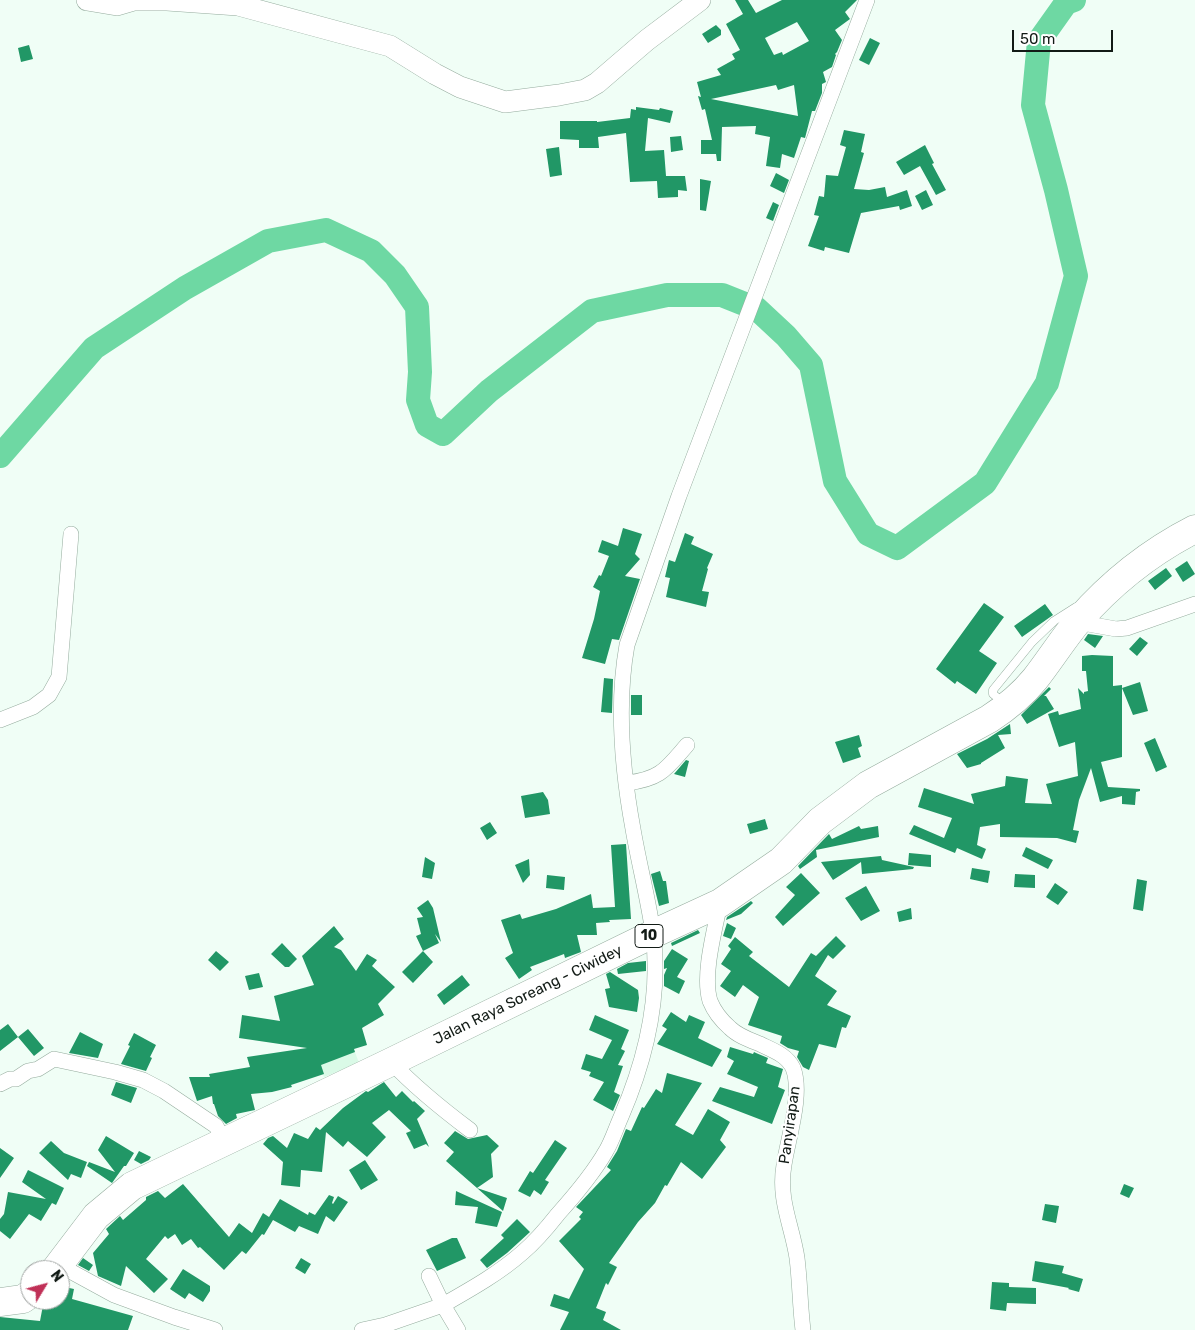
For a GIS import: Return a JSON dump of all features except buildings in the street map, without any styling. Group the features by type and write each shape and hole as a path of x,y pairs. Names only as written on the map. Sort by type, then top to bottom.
{"highway":[{"name":"Jalan Raya Soreang - Ciwidey","path":"62,1260 96,1216 132,1186 165,1169 225,1143 720,903 781,861 820,821 868,785 989,719 1007,706 1034,680 1077,622 1098,599 1158,550 1195,529"},
{"path":"0,1302 20,1299"}],"street":[{"path":"87,0 116,5 134,0 166,0 238,5 390,46 460,87 504,102 585,90 597,83 647,40 700,0"},
{"path":"362,1330 385,1325 443,1305 483,1282 523,1252 578,1192 607,1150 631,1092 647,1043 655,977 653,934 633,827 622,739 621,701 626,653 679,496 867,0"},
{"path":"0,720 33,708 49,695 59,677 71,534"},
{"path":"1077,622 1116,629 1127,628 1195,604"},
{"path":"627,782 646,780 657,776 687,745"},
{"name":"Panyirapan","path":"720,903 710,958 708,987 710,1000 714,1009 730,1029 784,1056 789,1061 796,1077 797,1087 792,1129 784,1166 783,1201 796,1257 803,1330"},
{"path":"0,1084 10,1078 16,1079 28,1070 38,1069 54,1060 115,1072 143,1080 185,1105 216,1126 225,1143"},
{"path":"391,1062 412,1084 470,1130"},
{"path":"70,1273 114,1295 215,1330"},
{"path":"429,1276 458,1330"}],"lane":[{"path":"1007,706 993,694 993,690 1032,642 1054,620 1076,607 1098,599"}],"shaded area":[{"path":"338,1006 359,1063 324,1077 300,1019"}],"waterway":[{"path":"0,456 94,348 185,288 268,241 326,230 371,251 395,275 417,307 420,372 418,400 427,425 443,434 489,391 592,311 667,295 722,295 757,309 786,336 811,365 835,481 868,534 897,548 985,483 1047,383 1076,276 1056,190 1033,105 1039,41 1066,3 1074,0"}]}
